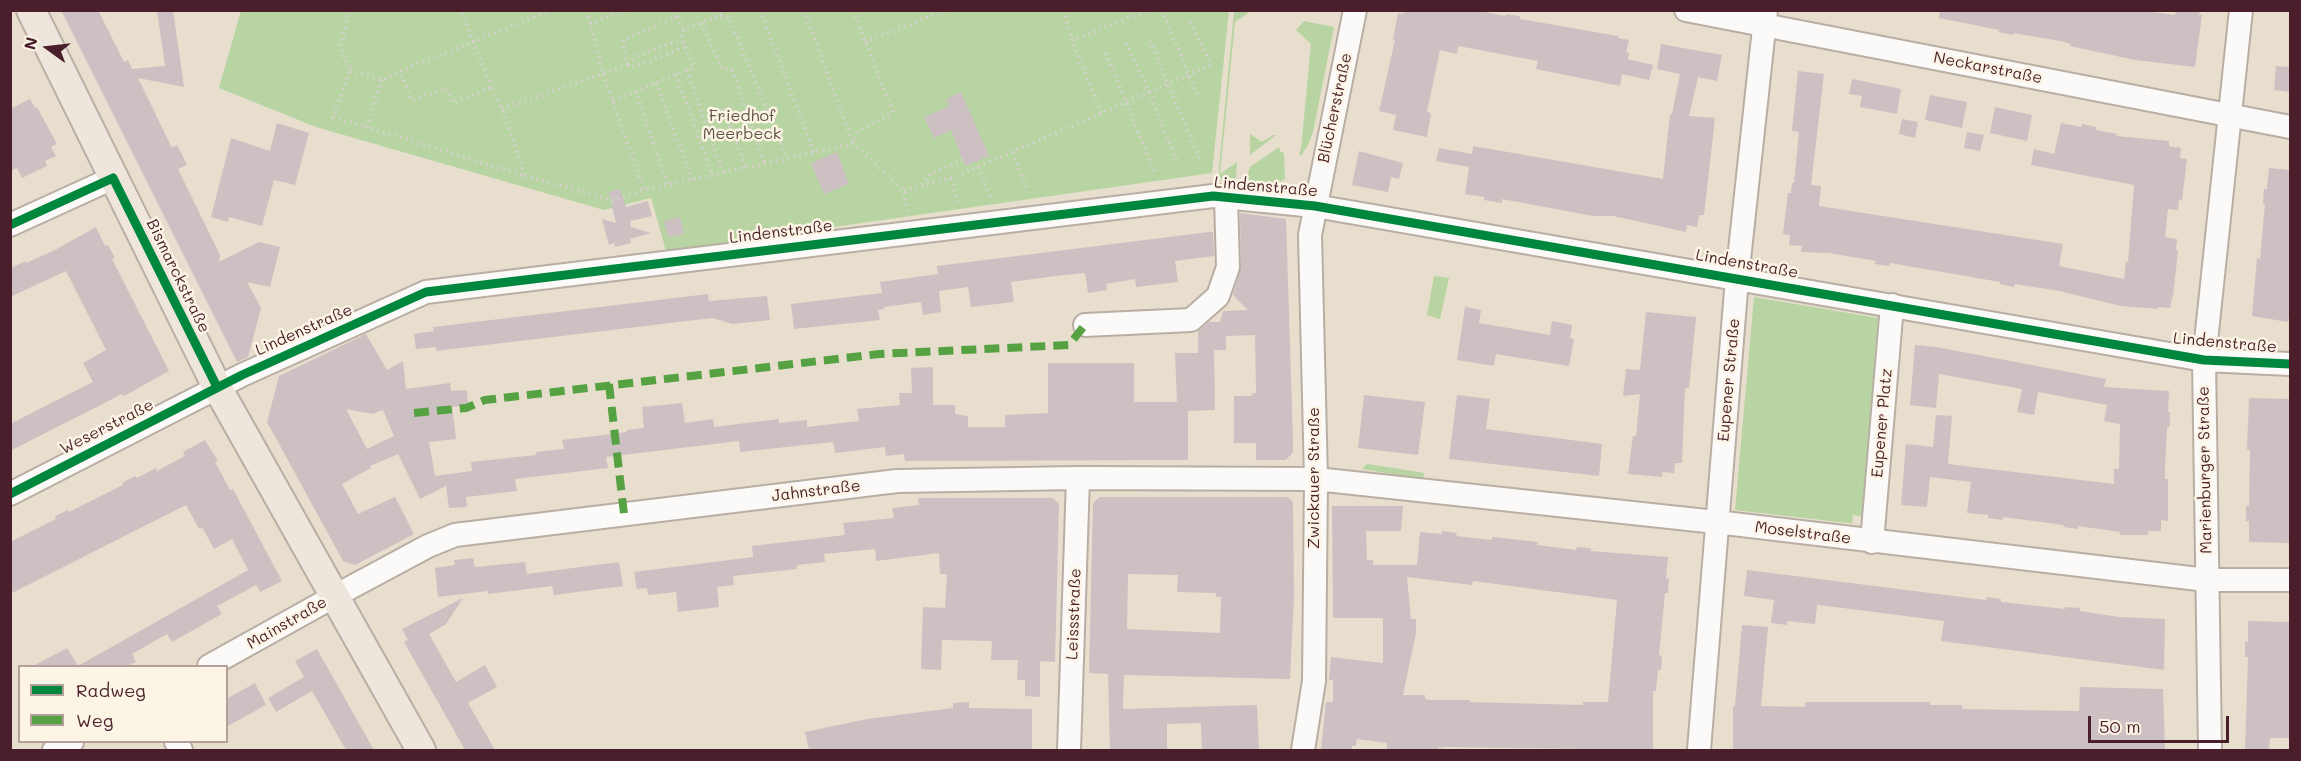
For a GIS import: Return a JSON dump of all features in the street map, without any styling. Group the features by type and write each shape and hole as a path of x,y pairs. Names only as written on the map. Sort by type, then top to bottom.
{"main road":[{"name":"Bismarckstraße","path":"31,10 217,387 421,750"}],"street":[{"name":"Blücherstraße","path":"1315,206 1355,10"},
{"name":"Neckarstraße","path":"1686,10 1765,18 2290,127"},
{"name":"Marienburger Straße","path":"2210,750 2204,360 2241,10"},
{"name":"Eupener Straße","path":"1699,750 1737,278 1765,18"},
{"path":"10,225 113,178"},
{"name":"Lindenstraße","path":"217,387 426,292 1213,196 1315,206 2204,360 2290,364"},
{"path":"1085,325 1191,320 1218,296 1228,267 1226,197"},
{"name":"Zwickauer Straße","path":"1303,750 1314,681 1316,479 1310,235 1315,206"},
{"name":"Eupener Platz","path":"1872,542 1892,305"},
{"name":"Weserstraße","path":"10,494 217,387"},
{"name":"Jahnstraße","path":"333,597 428,546 455,535 897,481 1078,478 1316,479"},
{"name":"Leissstraße","path":"1069,750 1078,478"},
{"name":"Moselstraße","path":"1316,479 1716,522 2207,580 2290,580"},
{"name":"Mainstraße","path":"211,665 333,597"},
{"path":"54,750 68,743"}],"path":[{"path":"344,10 348,20 340,48 350,70 333,117 525,176 613,200 644,190 853,144"},
{"path":"461,10 502,109 525,176"},
{"path":"350,70 382,80 551,10"},
{"path":"587,10 603,73 644,190"},
{"path":"590,24 626,10"},
{"path":"613,101 694,67 682,39 684,29 674,10"},
{"path":"760,10 814,152"},
{"path":"804,10 853,144 904,190 910,232"},
{"path":"853,10 893,112 858,131 853,144"},
{"path":"865,42 946,10"},
{"path":"1064,10 1072,40 1101,113"},
{"path":"1072,40 1148,10"},
{"path":"1162,10 1198,98"},
{"path":"684,29 720,13 729,17 787,159"},
{"path":"627,65 623,40 677,17"},
{"path":"702,22 722,69 732,70 765,163"},
{"path":"904,190 951,178 1211,65 1190,22"},
{"path":"502,109 627,65 637,56 682,39"},
{"path":"1150,41 1200,159"},
{"path":"1126,43 1149,92 1177,162"},
{"path":"627,65 635,67 685,47"},
{"path":"1106,53 1155,173"},
{"path":"687,70 723,173"},
{"path":"400,71 411,101 446,88 453,103 492,87"},
{"path":"676,74 712,175"},
{"path":"367,127 382,80"},
{"path":"656,83 692,180"},
{"path":"636,91 668,185"},
{"path":"723,109 746,168"},
{"path":"1013,152 1027,189"},
{"path":"921,185 930,174 963,160"},
{"path":"978,167 991,198"},
{"path":"951,178 958,204"}],"green space":[{"name":"Friedhof Meerbeck","path":"241,11 1229,11 1212,173 666,251 651,198 604,210 316,127 219,88"},
{"path":"1234,11 1251,11 1235,22 1220,174 1237,162 1236,179 1218,178"},
{"path":"1304,21 1334,27 1313,132 1301,156 1299,153 1311,44 1296,30"},
{"path":"1250,134 1262,142 1276,135 1250,155"},
{"path":"1279,147 1284,153 1285,179 1277,184 1246,180 1250,167"},
{"path":"1434,276 1449,278 1440,319 1427,315"},
{"path":"1754,297 1878,318 1874,363 1881,364 1868,517 1853,515 1852,523 1857,524 1735,510"},
{"path":"1367,464 1424,473 1423,479 1362,469"}],"building":[{"path":"61,10 98,10 124,62 128,60 132,69 165,66 157,10 173,10 184,87 138,78 172,148 177,145 187,165 178,169 220,255 219,262 259,242 280,247 270,287 247,282 261,308 248,357 237,362"},
{"path":"1404,10 1474,10 1505,16 1506,14 1520,16 1520,19 1618,36 1618,38 1629,40 1626,52 1629,53 1628,59 1653,65 1649,80 1622,74 1620,86 1536,69 1538,61 1458,46 1457,54 1440,50 1427,112 1431,113 1427,137 1393,130 1396,115 1379,111 1395,40 1393,40 1398,13 1403,14"},
{"path":"1940,10 2136,10 2175,15 2176,10 2200,10 2199,15 2202,15 2195,67 2135,60 2070,46 2060,41 1998,32 1999,30 1939,18"},
{"path":"1661,44 1722,55 1717,81 1698,77 1689,116 1715,118 1704,215 1699,215 1697,227 1687,225 1686,232 1613,216 1593,216 1502,199 1502,203 1484,200 1485,197 1465,194 1469,167 1436,161 1439,148 1472,154 1473,146 1663,179 1670,114 1672,114 1680,74 1657,69"},
{"path":"2276,66 2290,67 2290,92 2274,90"},
{"path":"1798,71 1824,74 1811,185 1821,186 1819,206 2063,244 2059,266 2124,279 2126,262 2128,262 2134,185 2031,165 2034,149 2054,154 2061,123 2096,127 2096,130 2117,134 2116,136 2169,141 2169,146 2181,148 2180,158 2187,159 2182,200 2179,200 2178,210 2168,209 2165,237 2177,239 2176,249 2178,250 2170,308 2121,306 2059,291 2015,284 2014,287 2000,284 2000,282 1890,263 1889,266 1875,264 1876,261 1829,253 1801,252 1802,246 1789,245 1790,235 1783,234 1788,193 1791,193 1792,183 1794,183 1799,132 1792,131"},
{"path":"1852,79 1901,89 1897,114 1860,107 1862,96 1849,94"},
{"path":"961,92 989,156 965,166 951,130 934,138 924,117 949,106 946,99"},
{"path":"1930,95 1967,102 1962,128 1925,120"},
{"path":"30,99 35,108 37,107 57,144 51,147 56,156 45,161 47,166 22,178 17,168 10,171 10,109"},
{"path":"1995,107 2032,115 2027,141 1990,133"},
{"path":"1902,119 1918,122 1915,138 1899,134"},
{"path":"277,123 309,133 295,185 274,180 262,226 229,217 228,222 211,217 231,138 270,151"},
{"path":"1967,132 1984,135 1980,151 1964,148"},
{"path":"1359,151 1403,163 1399,179 1391,177 1388,192 1352,185"},
{"path":"837,152 849,184 824,194 811,163"},
{"path":"2269,168 2290,170 2290,319 2288,322 2252,316 2257,258 2260,259 2265,204 2263,204 2264,189 2267,189"},
{"path":"620,189 626,207 648,201 652,216 630,221 631,227 651,233 630,239 631,243 615,247 614,243 609,245 602,219 616,223 609,192"},
{"path":"1240,213 1286,219 1293,452 1286,460 1256,460 1256,443 1234,443 1234,396 1252,396 1256,393 1255,335 1226,336 1226,350 1214,350 1215,410 1188,411 1188,460 905,461 904,454 886,456 885,447 835,453 833,442 740,452 739,441 606,457 608,468 515,479 517,491 466,497 467,507 449,508 446,486 420,499 398,454 370,466 371,468 342,484 358,514 395,497 414,534 355,565 343,561 267,422 279,376 366,334 387,370 403,361 406,389 450,383 451,391 467,390 468,405 452,407 456,439 429,442 435,476 472,471 471,462 536,455 536,452 564,449 562,440 644,428 642,407 682,403 685,423 713,419 714,427 779,419 779,423 807,420 807,427 859,421 857,409 900,405 899,393 912,393 911,368 933,367 933,405 955,405 955,414 968,416 968,427 1005,427 1005,415 1048,413 1048,363 1134,363 1134,402 1177,402 1175,353 1198,353 1198,331 1209,322 1220,322 1223,311 1248,310 1233,295 1241,267","holes":["346,409 372,414 383,410 394,436 367,449"]},
{"path":"680,217 684,234 668,237 664,221"},
{"path":"96,227 105,246 108,245 115,258 112,259 169,371 124,396 122,394 10,451 10,424 93,382 83,363 106,350 66,271 10,297 10,268 55,250"},
{"path":"1213,232 1214,256 1175,261 1178,282 1136,287 1135,279 1106,284 1107,290 1088,293 1085,273 1056,276 1011,282 1014,302 971,307 968,287 939,291 941,312 923,315 921,302 884,307 883,299 884,309 878,310 880,320 794,329 791,304 882,293 880,282 938,274 937,266"},
{"path":"708,294 709,301 767,296 770,320 733,324 712,318 436,351 436,347 416,349 414,334 434,331 433,327"},
{"path":"1465,307 1481,310 1479,323 1550,335 1552,321 1572,325 1570,338 1574,339 1569,366 1496,354 1494,366 1457,360"},
{"path":"1646,312 1696,317 1689,388 1685,388 1682,463 1675,463 1674,473 1662,472 1662,477 1628,474 1633,436 1636,436 1640,394 1623,396 1626,369 1640,370"},
{"path":"1915,345 2106,379 2104,387 2169,391 2170,427 2167,427 2165,469 2165,479 2168,479 2168,521 2161,520 2161,531 2148,531 2148,535 2120,535 2120,532 2078,526 2078,529 2003,517 2003,520 1988,518 1988,515 1967,513 1971,482 1930,477 1927,507 1901,505 1906,444 1933,447 1936,415 1952,416 1948,464 2114,484 2114,469 2119,469 2120,424 2104,421 2107,405 2038,392 2034,415 2017,412 2022,389 1939,374 1936,408 1910,405"},
{"path":"1364,395 1425,402 1418,455 1358,448"},
{"path":"1457,395 1490,399 1486,429 1602,444 1599,476 1449,459"},
{"path":"2249,398 2290,399 2290,543 2249,542 2246,506 2249,506 2250,450 2247,450"},
{"path":"205,440 218,461 215,462 230,490 233,489 282,581 260,592 256,585 217,606 222,614 172,642 167,634 132,654 136,662 129,665 80,665 248,570 232,539 214,549 202,527 199,529 186,505 10,594 10,542 56,519 55,516 68,510 69,512 123,485 122,483 135,476 137,478 156,468 157,471 185,456 183,452"},
{"path":"1100,497 1288,497 1293,502 1294,595 1290,679 1124,675 1123,709 1257,705 1259,750 1202,750 1201,723 1167,724 1167,750 1110,750 1108,674 1089,673 1093,503","holes":["1128,574 1178,575 1177,592 1216,593 1216,597 1221,597 1220,633 1127,629"]},
{"path":"918,498 1053,498 1059,504 1055,662 1040,661 1040,697 1025,696 1025,680 1017,680 1018,660 991,660 992,641 942,640 941,670 921,669 923,607 945,608 947,574 940,574 939,553 876,561 875,549 824,554 825,562 797,565 797,569 733,576 734,585 717,587 719,607 678,612 676,592 648,595 647,588 637,589 634,572 753,557 752,546 845,535 843,523 894,518 892,508 919,505"},
{"path":"1332,506 1403,506 1401,531 1366,531 1367,560 1373,560 1373,565 1417,565 1420,532 1442,534 1442,531 1457,533 1456,536 1538,542 1537,545 1576,550 1577,547 1591,548 1591,551 1668,557 1666,578 1669,579 1668,593 1665,593 1659,655 1662,656 1661,670 1658,670 1656,691 1653,691 1653,750 1445,747 1438,748 1438,750 1387,750 1387,743 1357,739 1356,746 1352,746 1352,750 1321,750 1326,702 1333,702 1333,680 1329,680 1331,657 1383,663 1383,618 1333,618","holes":["1407,577 1472,585 1473,581 1617,600 1608,702 1583,702 1583,705 1470,702 1470,700 1430,700 1425,699 1425,695 1403,695 1416,633 1416,619 1411,619"]},
{"path":"473,558 475,567 525,562 527,574 619,562 623,586 554,595 552,586 488,594 488,591 438,597 435,568 455,565 454,560"},
{"path":"1747,570 1986,600 1987,597 2001,599 2001,602 2065,609 2065,607 2080,608 2080,611 2119,617 2165,619 2164,670 1941,641 1944,621 1843,608 1817,605 1815,624 1787,621 1787,625 1771,623 1774,600 1744,596"},
{"path":"463,598 446,624 429,634 456,682 485,665 497,687 468,703 495,750 465,750 404,642 408,640 402,629"},
{"path":"2248,621 2290,622 2290,738 2270,738 2269,750 2245,750 2248,657 2245,657 2245,642 2248,642"},
{"path":"1742,625 1768,627 1761,706 1805,707 1805,702 1930,702 1930,705 1962,705 1962,709 2079,711 2080,687 2163,689 2165,750 1733,750 1733,706 1735,706"},
{"path":"67,648 77,665 35,665"},
{"path":"317,649 374,750 346,750 312,691 276,712 268,698 304,677 295,661"},
{"path":"255,683 266,705 228,726 228,698"},
{"path":"969,702 969,708 1032,709 1032,750 809,750 805,732 867,719 953,708 953,703"}],"marked path":[{"path":"414,413 466,408 485,400 879,354 1069,345 1085,325"},
{"path":"609,384 624,514"}],"cycle path":[{"path":"10,225 113,178 217,387"},
{"path":"10,494 242,375 426,292 1213,196 1315,206 2204,360 2290,364"}]}
